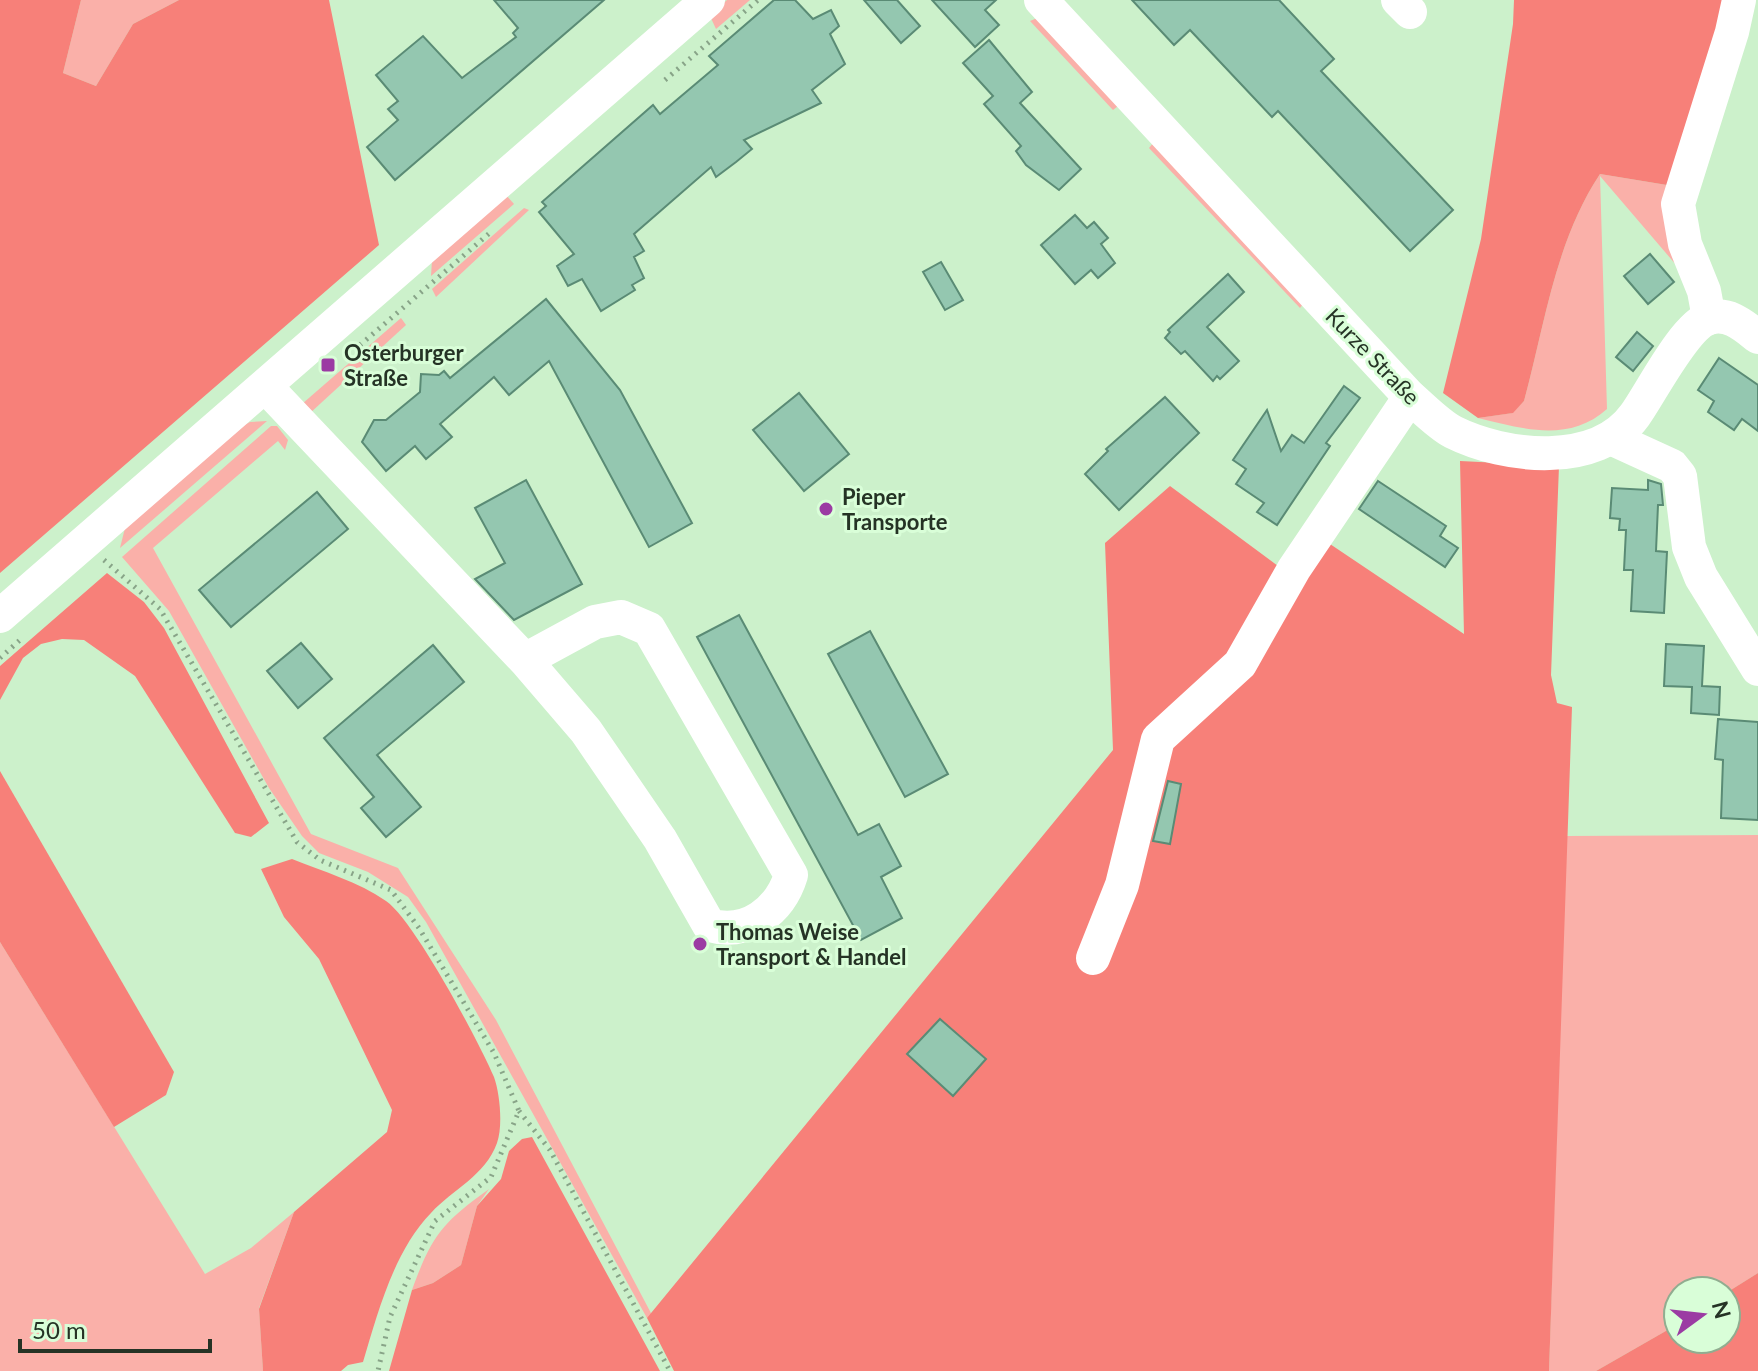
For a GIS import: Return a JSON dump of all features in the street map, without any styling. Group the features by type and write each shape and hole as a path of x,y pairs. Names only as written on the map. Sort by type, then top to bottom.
{"street":[{"path":"0,616 708,0"},
{"name":"Kurze Straße","path":"1041,0 1410,397 1450,430 1481,444 1535,452 1595,447 1613,439"},
{"path":"1709,318 1704,291 1685,244 1678,204 1732,32 1739,0"},
{"path":"1758,337 1732,320 1709,318 1690,333 1633,418 1613,439 1672,466 1680,476 1689,547 1701,577 1758,669"},
{"path":"266,387 525,660 586,731 660,839 709,925 727,930 768,915 784,897 791,875 649,629 621,617 595,622 525,660"},
{"path":"1093,958 1122,885 1158,739 1240,664 1294,569 1410,397"}],"path":[{"path":"88,540 108,564 160,609 297,842 320,860 391,890 419,928 494,1053 519,1111 550,1150 670,1371"},
{"path":"378,1371 390,1317 435,1221 491,1177 519,1111"}],"shaded area":[{"path":"0,0 81,0 63,73 96,86 133,24 179,0 329,0 379,245 0,573"},
{"path":"81,0 179,0 133,24 96,86 63,73"},
{"path":"727,0 750,0 716,29 710,16"},
{"path":"1514,0 1725,0 1673,186 1600,174 1572,227 1562,255 1524,401 1513,413 1478,418 1443,393 1481,239"},
{"path":"1042,16 1118,106 1113,110 1030,21"},
{"path":"1154,142 1303,304 1300,308 1149,148"},
{"path":"1600,174 1673,186 1689,280 1600,176 1607,409 1592,420 1561,430 1529,429 1478,418 1512,413 1524,401 1562,255 1572,227"},
{"path":"505,194 514,204 431,276 432,260"},
{"path":"524,208 529,210 436,297 432,289"},
{"path":"401,318 406,325 309,414 302,404"},
{"path":"267,421 120,548 125,528 231,432 250,422"},
{"path":"271,426 277,426 288,440 285,450 278,441 153,548 311,834 398,868 496,1020 652,1315 647,1318 426,922 408,897 368,872 319,853 302,836 269,788 169,611 122,557"},
{"path":"1460,461 1559,466 1551,675 1557,703 1572,707 1549,1371 674,1371 647,1318 1113,750 1105,543 1170,486 1278,566 1327,542 1464,634"},
{"path":"107,573 144,602 164,628 269,823 251,837 235,833 135,676 84,640 62,639 41,644 23,658 0,700 0,666"},
{"path":"0,771 174,1072 166,1095 114,1127 0,942"},
{"path":"1758,835 1758,1273 1742,1283 1742,1275 1662,1275 1662,1333 1596,1371 1549,1371 1566,836"},
{"path":"292,859 364,888 386,901 398,913 429,956 475,1037 494,1077 499,1101 499,1136 492,1154 477,1173 440,1204 418,1228 389,1283 363,1362 348,1365 341,1371 263,1371 259,1309 294,1212 387,1132 392,1110 319,959 284,917 261,869"},
{"path":"0,942 205,1274 251,1248 294,1212 259,1308 263,1371 0,1371"},
{"path":"532,1137 660,1371 389,1371 412,1290 433,1283 461,1265 477,1206 501,1179 509,1151 522,1139"},
{"path":"489,1189 477,1206 461,1265 433,1283 412,1290 440,1232 460,1211"},
{"path":"1758,1273 1758,1371 1596,1371 1662,1333 1662,1355 1742,1355 1742,1283"}],"building":[{"path":"494,0 604,0 395,180 367,147 398,120 388,109 398,101 376,75 423,36 462,78 516,37 513,33 518,28"},
{"path":"774,0 795,0 813,19 831,10 839,26 830,34 845,64 812,90 821,103 744,140 752,149 716,177 711,167 634,234 644,251 634,257 644,278 632,285 635,290 601,311 582,279 568,286 557,266 574,254 539,212 546,206 542,202 653,105 660,114 718,65 709,56"},
{"path":"864,0 897,0 920,26 901,43"},
{"path":"932,0 996,0 985,10 999,25 975,47"},
{"path":"1132,0 1279,0 1334,59 1321,71 1453,210 1410,251 1278,111 1272,117 1190,30 1174,45"},
{"path":"989,40 1032,92 1020,103 1081,169 1059,190 1026,165 1016,151 1021,146 984,104 993,96 963,63"},
{"path":"1075,215 1087,228 1094,222 1108,238 1101,244 1115,263 1098,278 1091,270 1075,284 1041,245"},
{"path":"1650,254 1674,282 1648,304 1624,276"},
{"path":"941,262 963,300 945,310 923,272"},
{"path":"1228,274 1244,292 1207,327 1239,361 1220,379 1217,376 1213,381 1185,351 1181,354 1165,338 1170,332 1168,330"},
{"path":"546,299 620,390 692,523 649,547 549,361 509,395 494,377 440,424 452,437 426,459 415,446 386,471 362,442 374,420 386,420 420,392 421,374 439,375 444,371 450,378"},
{"path":"1637,332 1653,346 1633,371 1616,357"},
{"path":"1719,358 1758,385 1758,431 1742,419 1734,430 1708,412 1714,401 1698,390"},
{"path":"1344,386 1360,398 1326,443 1330,446 1277,525 1257,512 1264,503 1236,484 1246,469 1233,460 1267,410 1281,451 1292,435 1304,443"},
{"path":"799,393 849,454 804,491 753,430"},
{"path":"1165,397 1199,433 1119,510 1085,474 1108,451 1106,449"},
{"path":"526,480 582,584 514,620 475,579 505,563 475,508"},
{"path":"1648,480 1661,484 1663,505 1658,505 1656,551 1667,552 1664,613 1631,611 1633,570 1624,570 1626,530 1619,530 1620,519 1610,518 1612,488 1648,490"},
{"path":"1378,481 1446,526 1440,536 1458,548 1445,567 1359,509"},
{"path":"317,492 348,529 231,627 199,590"},
{"path":"739,615 858,835 879,824 901,866 881,877 902,918 861,940 697,637"},
{"path":"870,631 948,774 905,797 828,654"},
{"path":"301,643 332,679 298,708 267,671"},
{"path":"1666,644 1704,646 1702,686 1720,687 1719,715 1691,713 1692,687 1664,686"},
{"path":"433,645 464,682 377,755 421,807 386,837 361,808 374,797 324,738"},
{"path":"1718,719 1758,722 1758,820 1721,818 1723,760 1715,759"},
{"path":"1168,781 1181,784 1170,844 1153,841"},
{"path":"940,1019 986,1059 953,1096 907,1054"}],"place":[{"name":"Osterburger Straße","path":"328,365"},
{"name":"Pieper Transporte","path":"826,509"},
{"name":"Thomas Weise Transport & Handel","path":"700,944"}]}
